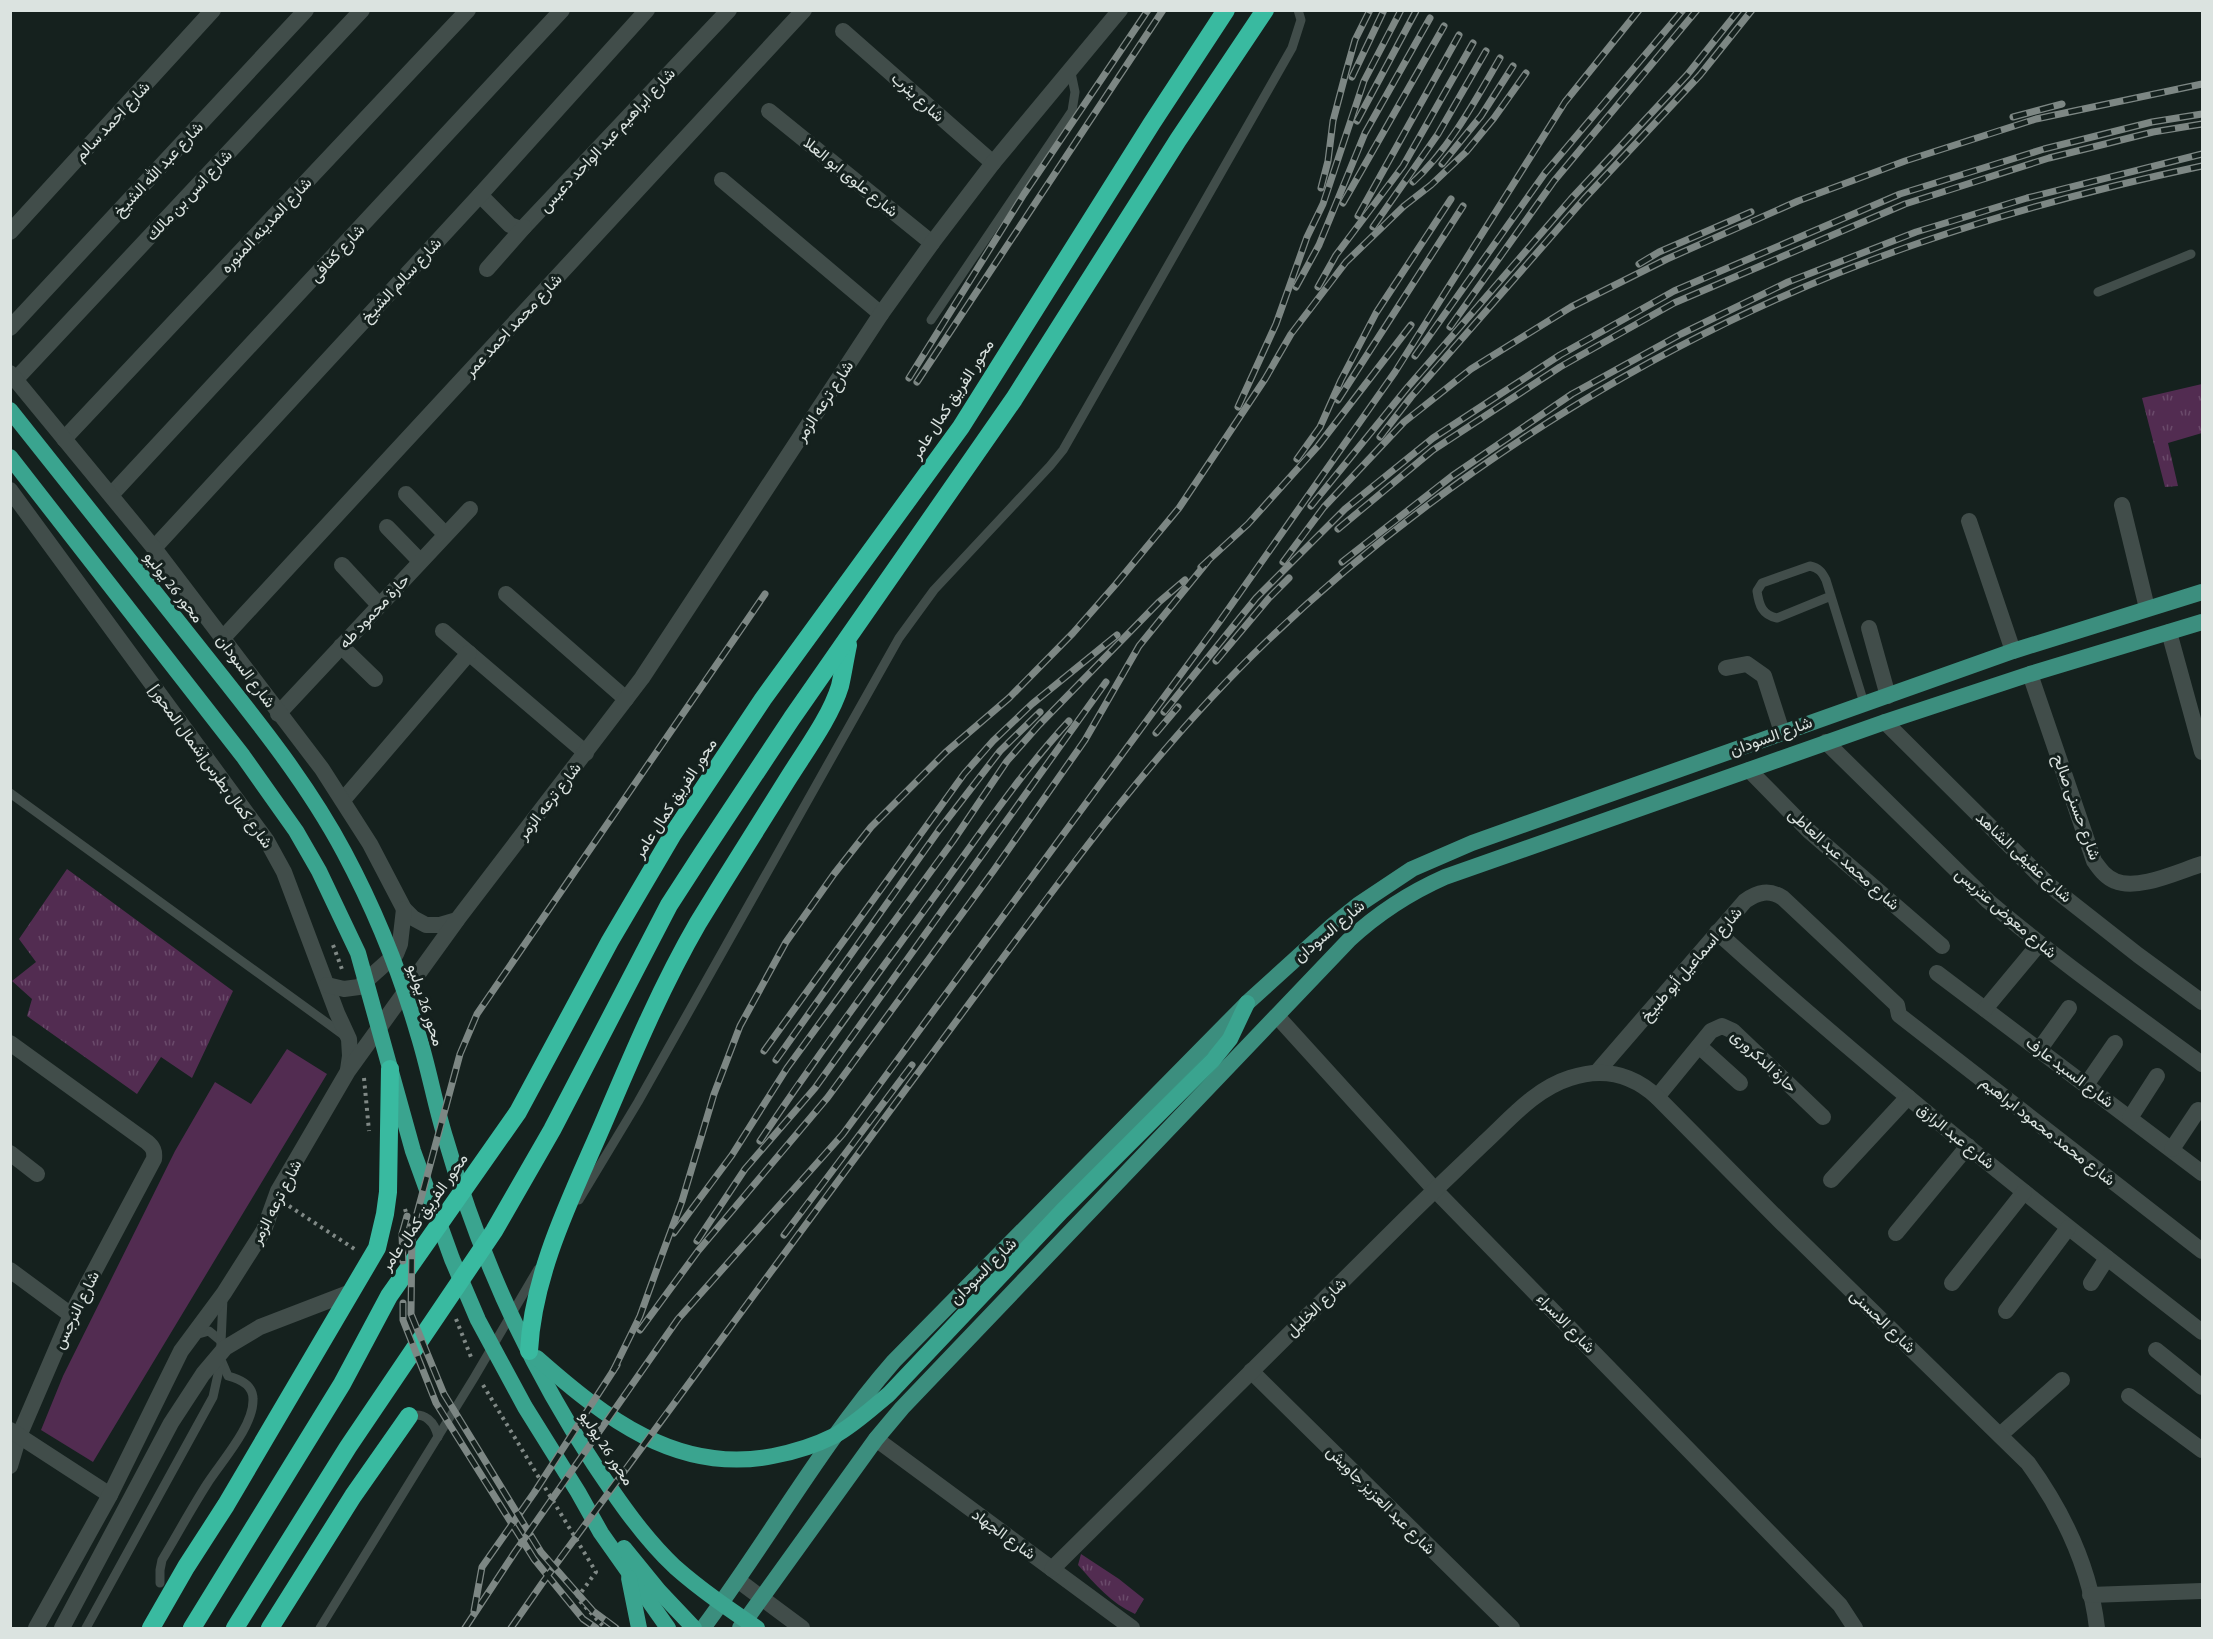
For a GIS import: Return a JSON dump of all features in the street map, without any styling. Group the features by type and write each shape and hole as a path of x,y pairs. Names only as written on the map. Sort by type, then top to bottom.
{"highway":[{"name":"محور الفريق كمال عامر","path":"192,1629 315,1430 388,1296 518,1112 610,941 673,834 763,699 960,427 1226,10"},
{"path":"236,1629 348,1447 489,1239 512,1201 552,1130 616,1003 669,905 746,785 1014,399 1178,140 1264,10"},
{"name":"محور 26 يوليو","path":"10,410 263,728 319,809 366,894 403,984 445,1139 481,1244 529,1352 589,1456 632,1518 674,1566 741,1624 757,1629"},
{"path":"10,457 243,756 296,831 340,911 358,953 412,1151 452,1259 478,1320 525,1407 601,1533 668,1629"},
{"path":"850,635 840,686 832,704 807,749 698,924 630,1060 565,1212 540,1286 531,1322 529,1352 612,1419 665,1447 689,1455 728,1460 761,1459 800,1451 834,1436 888,1394 1062,1211 1214,1060 1230,1039 1247,1003"},
{"path":"151,1629 377,1248 385,1214 390,1069"},
{"path":"270,1629 375,1464 409,1416"},
{"path":"578,1492 596,1510 653,1584 694,1629"},
{"path":"628,1572 639,1629"}],"main road":[{"name":"شارع السودان","path":"703,1629 739,1581 863,1396 894,1361 1247,1003 1358,904 1413,869 1472,843 2013,651 2202,592"},
{"name":"شارع السودان","path":"741,1624 762,1599 876,1439 902,1408 1366,924 1404,897 1424,886 1826,742 2030,674 2202,622"}],"street":[{"name":"شارع احمد سالم","path":"10,232 213,10"},
{"name":"شارع عبد الله الشيخ","path":"10,328 306,10"},
{"name":"شارع انس بن مالك","path":"13,376 362,10"},
{"name":"شارع المدينه المنوره","path":"64,439 468,10"},
{"name":"شارع كفافى","path":"111,495 562,10"},
{"name":"شارع سالم الشيخ","path":"154,548 480,195 646,10"},
{"name":"شارع ابراهيم عبد الواحد دعبس","path":"487,269 729,10"},
{"name":"شارع محمد احمد عمر","path":"222,639 804,10"},
{"name":"شارع ترعه الزمر","path":"36,1629 110,1495 181,1351 224,1293 264,1230 276,1197 348,1071 457,920 586,753 662,648 881,314 932,243 993,163 1120,10"},
{"name":"شارع يثرب","path":"843,31 993,163"},
{"name":"شارع علوى ابو العلا","path":"769,111 932,243"},
{"path":"722,180 881,314"},
{"path":"480,195 510,225 519,229 524,227"},
{"name":"شارع السودان","path":"13,376 154,548 322,769 370,844 404,909 413,918 426,925 440,925 457,920"},
{"name":"شارع كمال بطرس[شمال المحور]","path":"10,490 267,841 284,872 349,1039 348,1071"},
{"path":"429,493 411,500 445,534"},
{"path":"2122,505 2147,608"},
{"name":"حارة محمود طه","path":"279,714 470,509"},
{"path":"1969,521 2013,651"},
{"path":"387,526 420,561"},
{"path":"342,565 379,605"},
{"path":"506,594 626,699"},
{"path":"1869,628 1888,696"},
{"path":"443,631 586,753"},
{"path":"2169,632 2202,752"},
{"path":"341,646 375,679"},
{"path":"343,800 470,653"},
{"path":"1726,668 1747,664 1764,676 1782,732"},
{"name":"شارع حسنى صالح","path":"2030,674 2094,861 2103,873 2116,881 2130,884 2145,882 2202,864"},
{"name":"شارع عفيفى الشاهد","path":"1885,722 2049,885 2202,1002"},
{"name":"شارع معوض عتريس","path":"1826,742 1988,901 2039,944 2202,1064"},
{"name":"شارع محمد عبد العاطى","path":"1749,770 1809,831 1942,946"},
{"name":"شارع اسماعيل أبو طبيخ","path":"1597,1072 1745,901 1763,892 1777,894 1881,990 1899,1010"},
{"path":"327,986 344,989 360,987 396,954 400,944 404,909"},
{"name":"شارع عبد الرازق","path":"1717,932 1807,1013 1908,1097 2068,1228 2202,1332"},
{"path":"1985,1009 2039,944"},
{"name":"شارع السيد عارف","path":"1936,972 2202,1173"},
{"path":"2039,1050 2069,1008"},
{"name":"شارع محمد محمود ابراهيم","path":"1899,1010 1899,1015 2202,1251"},
{"name":"شارع الاسراء","path":"1277,1017 1435,1190 1840,1605 1856,1629"},
{"name":"حارة الدكرورى","path":"1657,1097 1716,1028 1728,1027 1823,1117"},
{"name":"شارع النرجس","path":"10,1043 152,1146 154,1159 71,1314 15,1433 10,1466"},
{"path":"2086,1085 2115,1043"},
{"path":"1699,1046 1740,1083"},
{"name":"شارع الحسنى","path":"1597,1072 1614,1073 1645,1086 1780,1222 2028,1463 2051,1496 2070,1531 2084,1568 2097,1629"},
{"name":"شارع الخليل","path":"1052,1569 1435,1190 1533,1097 1570,1078 1597,1072"},
{"path":"2130,1118 2157,1076"},
{"path":"1831,1180 1908,1097"},
{"path":"2172,1149 2198,1110"},
{"path":"1896,1233 1968,1146"},
{"path":"10,1153 37,1174"},
{"path":"1952,1282 2024,1192"},
{"path":"2006,1311 2068,1228"},
{"path":"2091,1283 2107,1258"},
{"path":"10,1270 71,1314"},
{"path":"62,1629 171,1423 203,1374 225,1348 260,1327 351,1292"},
{"path":"2156,1350 2202,1387"},
{"name":"شارع عبد العزيز جاويش","path":"1251,1371 1512,1629"},
{"path":"2000,1435 2062,1380"},
{"path":"2129,1396 2202,1450"},
{"path":"15,1433 110,1495"},
{"name":"شارع الجهاد","path":"876,1439 1132,1629"},
{"path":"739,1581 802,1629"},
{"path":"2090,1595 2202,1591"}],"lane":[{"path":"320,1629 438,1437 478,1380 499,1336 599,1164 638,1102 898,638 934,590 1063,450 1292,48 1301,20 1298,10"},
{"path":"931,320 1072,111 1075,92 1070,68"},
{"path":"2098,292 2190,254"},
{"path":"1831,596 1777,618 1763,611 1756,591 1762,583 1810,566 1817,567 1823,573 1831,596 1864,703"},
{"path":"10,794 349,1039"},
{"path":"86,1629 211,1401 216,1386 220,1354 224,1293"},
{"path":"193,1336 209,1331 221,1341"},
{"path":"160,1583 162,1560 205,1487 241,1433 251,1409 253,1399 251,1390 247,1384 225,1373 220,1354"},
{"path":"409,1416 422,1415 430,1420 436,1428 438,1437"}],"path":[{"path":"276,1197 358,1252 364,1243"},
{"path":"405,1208 411,1229"},
{"path":"453,1312 473,1362"},
{"path":"478,1380 596,1572 577,1598 605,1629"}],"green space":[{"path":"2202,384 2202,433 2168,443 2178,486 2165,487 2142,398"},
{"path":"67,869 233,991 192,1078 161,1057 137,1094 27,1016 32,999 12,981 36,962 19,939"},
{"path":"287,1049 327,1074 93,1462 41,1430 63,1376 175,1151 215,1082 251,1104"},
{"path":"1081,1554 1144,1599 1135,1614 1111,1599 1084,1572 1078,1565"}],"railway":[{"path":"909,378 1024,194 1148,10"},
{"path":"917,382 1163,10"},
{"path":"1321,188 1328,161 1333,121 1346,72 1355,40 1370,10"},
{"path":"1352,77 1384,10"},
{"path":"1238,407 1276,324 1307,237 1323,204 1364,81 1401,10"},
{"path":"465,1628 515,1552 678,1319 843,1134 1220,621 1395,372 1565,102 1639,10"},
{"path":"1415,356 1545,173 1683,10"},
{"path":"1450,327 1554,181 1697,10"},
{"path":"1311,506 1407,388 1571,199 1687,75 1739,10"},
{"path":"1380,437 1411,397 1584,199 1700,75 1752,10"},
{"path":"1357,121 1416,11"},
{"path":"1296,287 1319,245 1365,133 1430,18"},
{"path":"1343,203 1444,26"},
{"path":"1358,216 1459,35"},
{"path":"1318,287 1336,255 1403,166 1473,43"},
{"path":"1373,227 1438,134 1486,51"},
{"path":"1413,182 1450,139 1500,58"},
{"path":"1442,164 1481,116 1513,66"},
{"path":"613,1371 640,1316 682,1201 714,1094 740,1026 786,942 834,874 871,827 946,752 1009,698 1073,633 1116,584 1179,508 1265,379 1291,334 1346,262 1404,206 1431,185 1466,152 1526,73"},
{"path":"1283,562 1324,507 1404,422 1471,369 1571,307 1667,259 1798,201 1905,161 2036,119 2202,84"},
{"path":"2013,117 2062,104"},
{"path":"1164,712 1256,598 1345,509 1433,438 1560,355 1674,291 1900,194 2044,149 2152,122 2202,114"},
{"path":"1338,529 1433,450 1560,367 1674,303 1905,204 2049,158 2153,132 2202,124"},
{"path":"1342,562 1452,476 1572,394 1681,334 1788,282 1916,232 2027,198 2202,154"},
{"path":"511,1628 744,1308 1098,831 1179,733 1222,686 1267,641 1337,578 1412,517 1490,460 1572,407 1656,359 1743,315 1830,276 1954,231 2060,200 2202,166"},
{"path":"1297,459 1320,427 1341,380 1376,313 1451,199"},
{"path":"1338,400 1463,206"},
{"path":"1639,264 1659,252 1751,212"},
{"path":"1201,567 1248,524 1318,446 1411,325"},
{"path":"640,1330 698,1251 828,1097 994,870 1085,740 1139,646 1208,561"},
{"path":"1216,661 1269,598 1289,578"},
{"path":"674,1233 732,1155 787,1068 953,841 1007,761 1159,602 1185,580"},
{"path":"616,1628 593,1611 541,1552 444,1394 411,1314 412,1232 460,1054 477,1014 765,594"},
{"path":"764,1051 964,774 993,741 1032,704 1117,635"},
{"path":"697,1241 745,1169 815,1088 1106,682"},
{"path":"1156,733 1178,707"},
{"path":"776,1060 939,830 1000,751 1040,712"},
{"path":"760,1141 999,807 1069,721"},
{"path":"784,1235 912,1065"},
{"path":"403,1261 402,1234 407,1216"},
{"path":"403,1303 403,1320 436,1403 534,1559 583,1619 596,1628"},
{"path":"474,1611 482,1567 534,1493 617,1365"}]}
